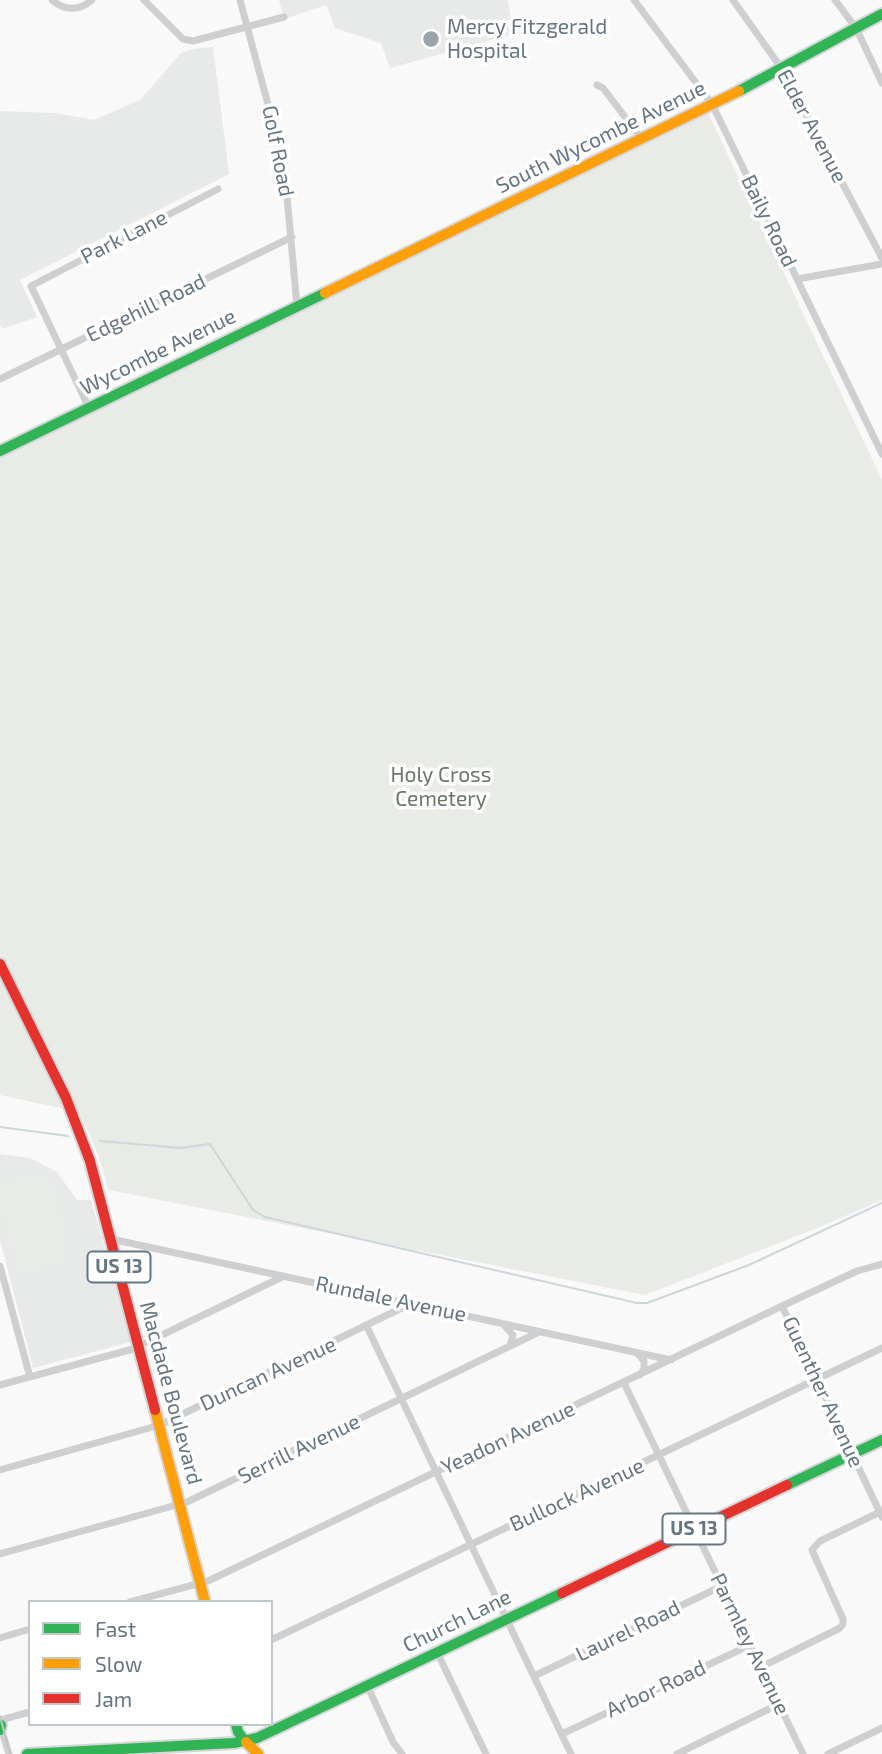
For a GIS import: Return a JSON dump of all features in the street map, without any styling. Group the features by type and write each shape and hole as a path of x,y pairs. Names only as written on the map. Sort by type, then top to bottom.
{"main road":[{"name":"South Wycombe Avenue","path":"334,288 782,69 882,14"},
{"name":"Wycombe Avenue","path":"0,451 334,288"},
{"name":"Macdade Boulevard","path":"0,964 80,1131 95,1176 204,1600"},
{"name":"Church Lane","path":"27,1754 246,1742 882,1440"},
{"path":"0,1722 0,1730"},
{"path":"236,1726 238,1732 258,1754"}],"street":[{"path":"52,0 71,9 92,0"},
{"path":"144,0 188,41 198,41 284,17"},
{"name":"Golf Road","path":"240,0 282,152 297,306"},
{"name":"Baily Road","path":"634,0 712,104 882,454"},
{"name":"Elder Avenue","path":"733,0 782,69 882,258"},
{"path":"835,0 856,28 882,83"},
{"path":"597,85 603,88 641,138"},
{"name":"Park Lane","path":"61,348 31,286 218,189"},
{"name":"Edgehill Road","path":"0,379 292,237"},
{"path":"797,279 882,264"},
{"path":"61,348 89,408"},
{"name":"Rundale Avenue","path":"111,1239 671,1360"},
{"path":"0,1266 30,1377"},
{"name":"Yeadon Avenue","path":"137,1600 208,1581 782,1306 858,1271 882,1266"},
{"path":"0,1385 139,1346 284,1276"},
{"path":"0,1304 10,1301"},
{"name":"Duncan Avenue","path":"0,1470 160,1425 411,1304"},
{"name":"Guenther Avenue","path":"782,1306 881,1514"},
{"path":"503,1324 513,1335 509,1347"},
{"path":"367,1327 572,1754"},
{"name":"Serrill Avenue","path":"0,1554 180,1504 539,1332"},
{"name":"Bullock Avenue","path":"273,1639 882,1348"},
{"path":"636,1353 645,1361 644,1369 638,1376"},
{"name":"Parmley Avenue","path":"624,1383 803,1754"},
{"path":"761,1667 840,1628 843,1619 812,1550 820,1541 881,1514"},
{"name":"Laurel Road","path":"534,1676 722,1586"},
{"path":"0,1637 28,1630"},
{"name":"Arbor Road","path":"562,1734 750,1645"},
{"path":"437,1652 486,1754"},
{"path":"367,1685 393,1742 402,1754"},
{"path":"677,1754 779,1704"},
{"path":"9,1754 0,1722 28,1713"},
{"path":"828,1754 882,1728"}],"shaded area":[{"name":"Mercy Fitzgerald Hospital","path":"279,0 508,0 513,34 390,68 381,43 335,28 326,5 284,19"},
{"path":"213,47 229,174 20,280 37,317 2,329 0,111 54,113 94,120 140,100 181,53"},
{"path":"0,1154 30,1158 57,1172 77,1200 91,1200 131,1342 33,1368 0,1240"}],"green space":[{"name":"Holy Cross Cemetery","path":"708,113 882,480 882,1200 645,1295 109,1190 98,1154 79,1112 0,1095 0,458"},
{"path":"50,1170 72,1260 18,1278 0,1212 0,1181"}],"waterway":[{"path":"0,1127 68,1136"},
{"path":"100,1141 181,1148 210,1144 253,1210 265,1217 637,1303 647,1303 749,1265 882,1203"}],"tram line":[{"path":"0,1716 10,1754"}],"traffic: fast":[{"path":"739,91 882,14"},
{"path":"0,451 325,293"},
{"path":"787,1485 882,1440"},
{"path":"27,1754 234,1743 257,1738 562,1593"},
{"path":"0,1730 1,1725"},
{"path":"236,1726 246,1742"}],"traffic: slow":[{"path":"325,293 739,91"},
{"path":"155,1410 204,1600"},
{"path":"246,1742 258,1754"}],"traffic: jam":[{"path":"0,964 66,1098 90,1161 155,1410"},
{"path":"562,1593 787,1485"}],"place":[{"name":"Mercy Fitzgerald Hospital","path":"431,39"}]}
